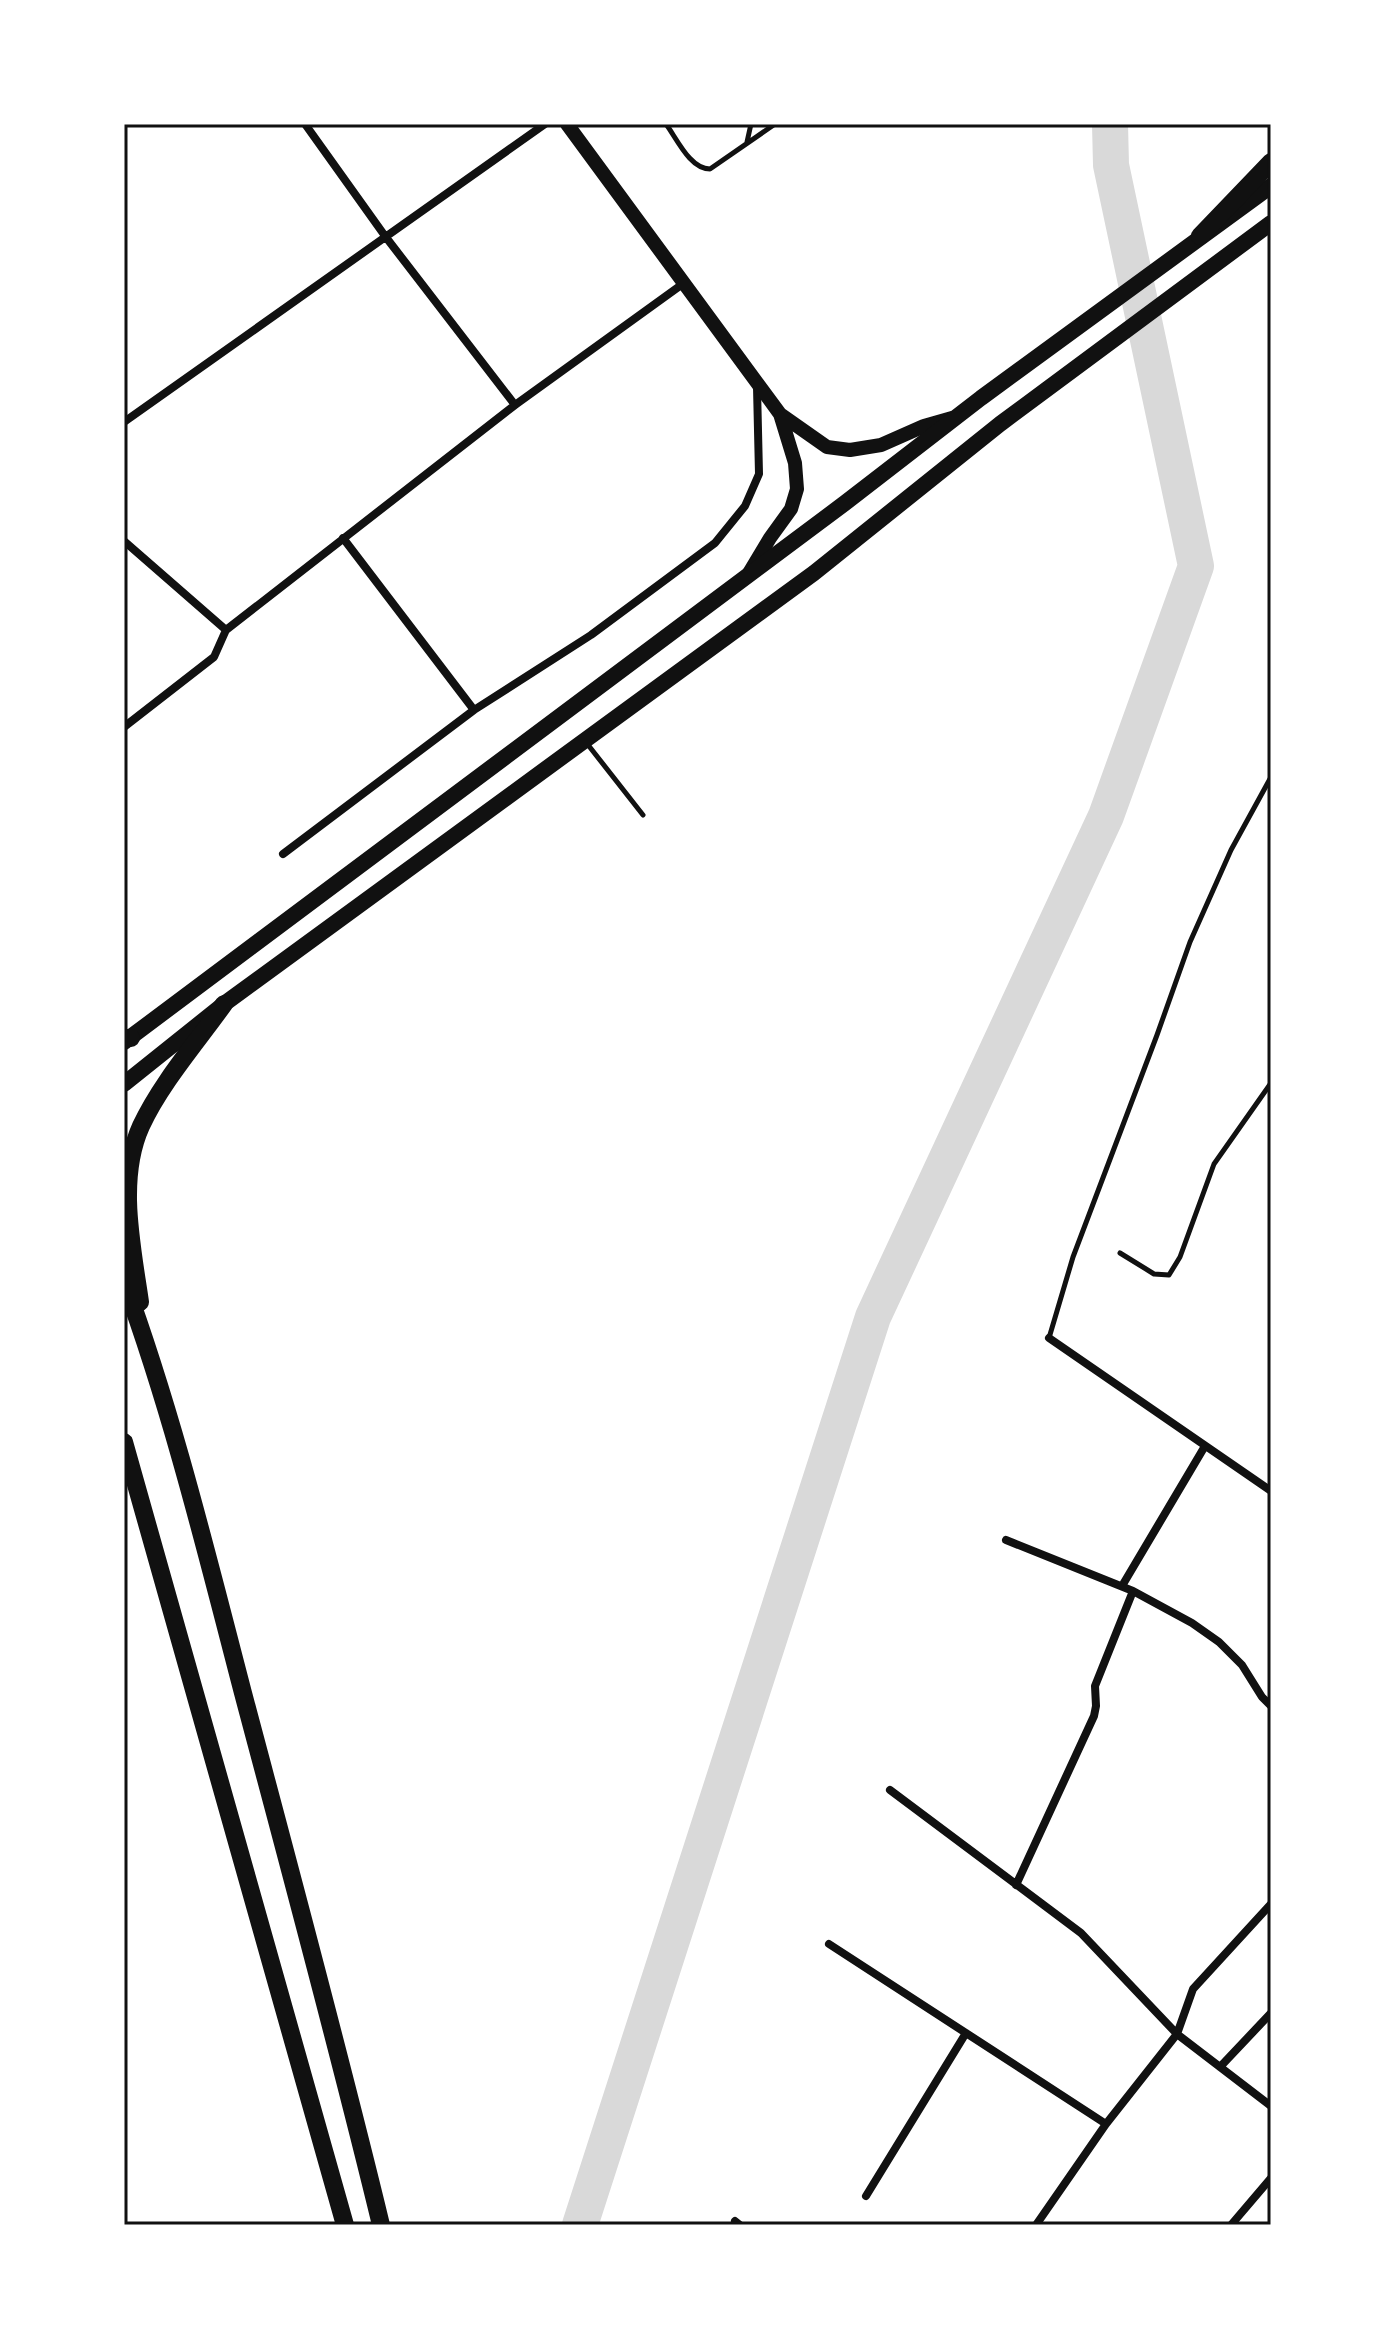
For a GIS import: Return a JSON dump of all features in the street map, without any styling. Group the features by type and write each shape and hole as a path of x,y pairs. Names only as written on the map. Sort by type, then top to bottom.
{"main road":[{"path":"1200,236 1271,162"},
{"path":"126,1039 845,503 981,398 1271,186"},
{"path":"124,1084 224,1004 814,573 1000,424 1271,223"},
{"path":"147,1344 128,1201 131,1157 141,1127 158,1096 224,1004"},
{"path":"124,1281 147,1344 208,1560 346,2077 381,2225"},
{"path":"124,1442 345,2225"}],"street":[{"path":"305,124 385,236 515,405"},
{"path":"124,422 545,124"},
{"path":"567,124 780,414 795,463 797,489 791,509 749,573"},
{"path":"124,727 214,657 226,630 515,405 684,283"},
{"path":"283,854 474,710 591,635 715,543 745,506 759,474 757,382"},
{"path":"780,414 827,447 850,450 881,445 924,426 956,417"},
{"path":"343,538 474,710"},
{"path":"124,541 226,630"},
{"path":"1049,1338 1271,1491"},
{"path":"1122,1586 1205,1446"},
{"path":"1006,1540 1122,1586 1192,1623 1219,1642 1242,1665 1271,1706"},
{"path":"1016,1885 1094,1716 1095,1686 1133,1591"},
{"path":"890,1790 1081,1933 1177,2034 1271,2106"},
{"path":"1036,2225 1106,2124 1177,2034 1193,1989 1271,1904"},
{"path":"829,1944 1106,2124"},
{"path":"1220,2067 1271,2013"},
{"path":"866,2196 966,2033"},
{"path":"1231,2225 1271,2178"}],"lane":[{"path":"666,124 695,164 703,170 710,169 775,124"},
{"path":"747,143 751,124"},
{"path":"585,741 643,815"},
{"path":"1049,1338 1073,1257 1190,942 1231,850 1271,777"},
{"path":"1120,1253 1154,1274 1169,1275 1180,1257 1214,1164 1271,1083"}],"waterway":[{"path":"580,2225 873,1317 1106,816 1196,566 1111,165 1110,124"}]}
